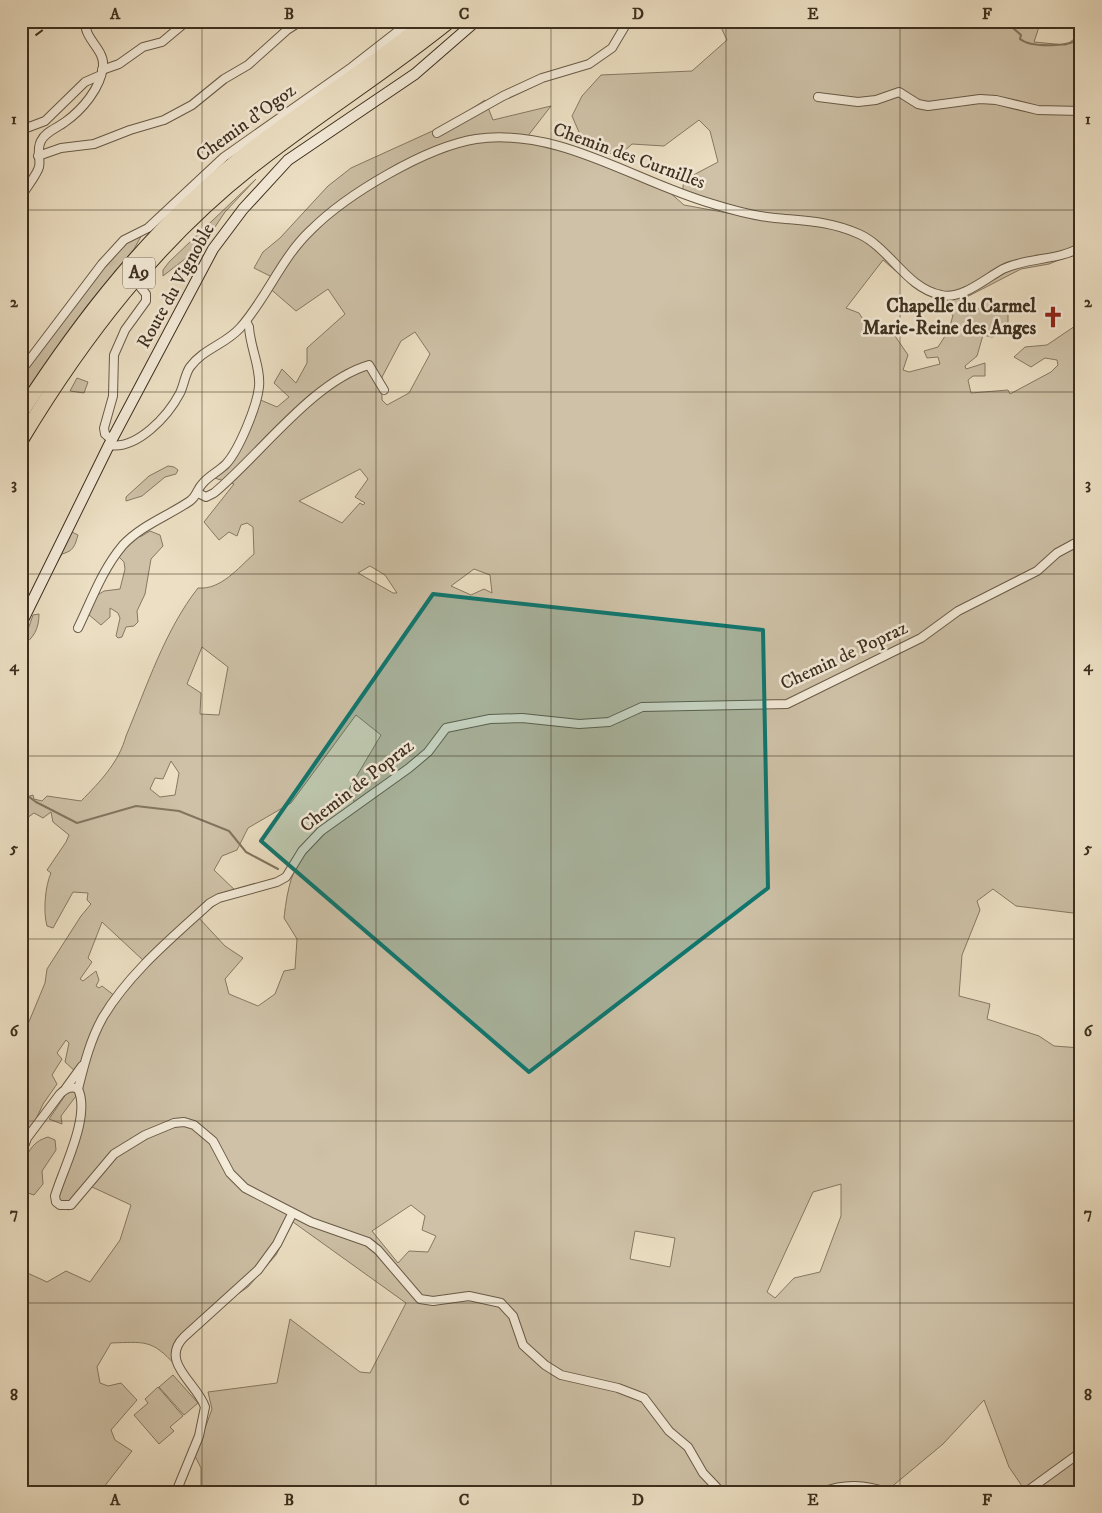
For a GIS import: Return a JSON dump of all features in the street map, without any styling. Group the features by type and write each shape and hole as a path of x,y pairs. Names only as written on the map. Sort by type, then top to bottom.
{"highway":[{"name":"A9","path":"21,414 95,306 145,248 185,207 266,139 428,21"},
{"name":"A9","path":"21,440 90,334 148,263 193,218 235,180 387,70 448,21"}],"street":[{"path":"21,197 39,167 40,141 76,113 98,86 104,65 101,55 88,37 85,21"},
{"path":"21,130 45,121 85,82 119,64 143,47 162,42 187,21"},
{"path":"38,156 61,148 94,144 130,130 164,120 192,105 224,79 248,65 287,30 301,21"},
{"name":"Chemin d'Ogoz","path":"21,371 102,264 124,240 148,228 190,186 224,157 352,67 411,21"},
{"name":"Route du Vignoble","path":"21,624 111,443 213,249 243,209 288,160 415,74 476,21"},
{"path":"437,133 503,96 542,78 589,64 612,48 628,21"},
{"path":"818,97 858,102 876,100 899,92 918,104 928,106 980,99 996,100 1038,110 1081,111"},
{"name":"Chemin des Curnilles","path":"111,443 125,446 151,428 178,397 192,365 208,350 236,332 246,321 285,261 305,236 341,206 381,178 440,150 473,140 503,136 534,140 577,153 712,204 773,218 801,218 840,226 872,240 914,280 942,296 963,292 1013,265 1067,253 1081,247"},
{"path":"111,443 105,434 104,428 113,396 113,362 121,337 146,301 146,294 141,288"},
{"path":"78,628 100,576 123,545 139,531 190,501 198,493 204,481 228,462 235,450 254,406 259,387 249,328 246,321"},
{"path":"198,493 206,497 214,494 308,404 348,374 369,365 384,390"},
{"name":"Chemin de Popraz","path":"292,1214 245,1188 230,1173 213,1141 204,1131 184,1122 174,1123 145,1134 114,1154 71,1205 60,1205 55,1196 77,1134 82,1100 78,1089 85,1062 103,1018 122,990 160,950 203,910 219,898 277,882 286,877 302,851 320,831 409,768 428,752 446,728 490,719 514,718 579,724 608,722 642,707 787,704 921,638 958,611 1037,571 1057,553 1081,540"},
{"name":"Chemin de Popraz","path":"21,1154 27,1138 85,1062"},
{"path":"66,1088 78,1089"},
{"path":"176,1492 199,1436 205,1407 177,1365 174,1355 176,1346 258,1270 277,1244 292,1214 368,1242 378,1250 420,1299 433,1301 469,1296 501,1303 513,1316 523,1345 545,1365 562,1375 618,1388 644,1398 669,1431 688,1447 704,1473 721,1492"},
{"path":"1026,1492 1081,1452"},
{"path":"823,1492 850,1485 872,1487 887,1492"}],"highlighted area":[{"path":"433,594 763,630 768,888 529,1072 261,841"}],"shaded area":[{"path":"718,21 1041,21 1034,42 1066,45 1081,34 1081,251 1049,264 1021,269 959,301 970,314 976,313 985,299 1008,311 1008,331 992,337 983,335 977,356 965,366 966,369 985,363 985,376 973,376 968,380 971,393 1008,390 1010,394 1051,372 1058,365 1057,360 1045,358 1031,367 1014,357 1025,347 1047,345 1081,322 1081,914 1016,906 993,889 977,901 980,910 962,955 959,996 990,1004 987,1019 1039,1036 1054,1046 1081,1048 1081,1492 1033,1492 1034,1488 1022,1486 1009,1467 984,1400 943,1444 889,1489 849,1488 845,1492 201,1492 201,1468 195,1456 212,1409 208,1392 277,1383 290,1319 360,1372 370,1373 406,1303 293,1222 276,1255 248,1287 194,1324 175,1344 175,1365 160,1350 153,1346 132,1342 111,1343 97,1367 100,1383 108,1386 121,1383 137,1400 111,1430 115,1440 132,1451 100,1492 21,1492 21,1270 47,1282 66,1271 90,1282 120,1240 131,1205 92,1187 69,1210 59,1207 52,1202 71,1148 78,1116 76,1096 61,1116 62,1124 49,1119 71,1087 76,1072 65,1062 69,1043 66,1040 57,1053 62,1059 52,1075 57,1084 43,1104 21,1152 21,1041 45,983 47,969 81,916 91,904 87,900 88,893 73,892 53,928 47,926 45,899 51,873 47,870 69,835 53,822 51,812 43,818 34,813 27,818 24,798 33,795 34,799 42,801 47,796 81,801 108,771 119,754 157,659 186,604 198,588 214,586 222,582 254,554 253,527 247,523 241,525 237,536 229,532 219,540 204,522 234,484 208,476 217,469 231,451 256,398 277,407 289,397 274,383 282,369 296,383 307,363 307,348 345,314 328,289 296,311 267,286 272,277 254,268 263,252 280,238 328,186 351,168 450,123 485,100 493,120 551,106 527,137 616,163 652,177 684,205 733,214 767,217 682,194 684,180 718,162 710,131 699,120 664,146 632,144 619,156 585,146 572,116 582,96 601,75 692,71 727,40","holes":["883,260 912,285 935,298 938,306 953,315 949,330 938,347 924,351 927,358 938,357 940,364 909,372 903,370 908,355 891,330 881,323 875,326 866,324 859,313 846,308","415,332 430,354 409,393 387,405 382,400 382,377 401,341","360,469 368,479 355,497 365,503 363,505 360,503 342,523 299,501","370,566 385,575 397,593 393,593 358,573","474,569 490,575 492,593 484,589 471,595 451,586","202,647 228,667 219,715 200,714 201,693 187,684","356,715 381,735 349,789 357,809 314,842 297,864 291,878 284,918 297,939 295,969 284,971 275,994 258,1006 229,994 225,979 243,958 225,946 198,917 224,899 240,895 214,870 222,856 237,850 248,828 291,803","171,761 179,773 175,795 160,797 150,789 155,778 163,779","102,922 145,962 115,996 102,986 99,988 96,986 99,980 96,971 83,981 80,979 92,962 88,958","841,1184 841,1216 820,1272 794,1278 775,1298 767,1292 813,1192","411,1205 425,1216 422,1230 436,1236 428,1252 409,1251 398,1263 372,1231","635,1231 675,1238 670,1267 630,1259"]},
{"path":"256,179 225,212 203,245 163,276 163,270 169,262"},
{"path":"143,233 134,249 86,307 21,402 21,376 38,352 96,275 127,241"},
{"path":"77,378 88,382 84,393 70,391"},
{"path":"168,466 178,470 176,474 165,477 142,496 126,501 126,497 149,476"},
{"path":"70,531 78,535 75,545 72,549 62,554 52,571"},
{"path":"150,531 160,535 163,546 151,559 145,594 137,611 138,622 134,626 126,627 122,637 118,638 116,636 120,618 118,613 110,608 110,617 101,625 88,614 96,596 104,591 120,589 125,569 124,562 118,556 138,534 140,537"},
{"path":"39,614 35,633 21,646 21,640 25,638 33,615"},
{"path":"48,1137 55,1140 56,1150 42,1171 43,1184 34,1195 28,1193 21,1196 23,1170 28,1153 39,1141"},
{"path":"173,1375 198,1403 184,1415 159,1387"},
{"path":"158,1387 183,1416 170,1427 174,1431 159,1444 134,1415 148,1403 145,1399"}],"waterway":[{"path":"1005,21 1021,35 1020,39 1033,44 1060,45 1081,38"},
{"path":"21,112 25,121"},
{"path":"21,791 36,802 77,823 136,806 179,811 229,831 246,852 278,869"}],"tunnel":[{"path":"108,259 125,274"}],"railway":[{"path":"21,46 55,21"}],"place":[{"name":"Chapelle du Carmel Marie-Reine des Anges","path":"1053,317"}]}
